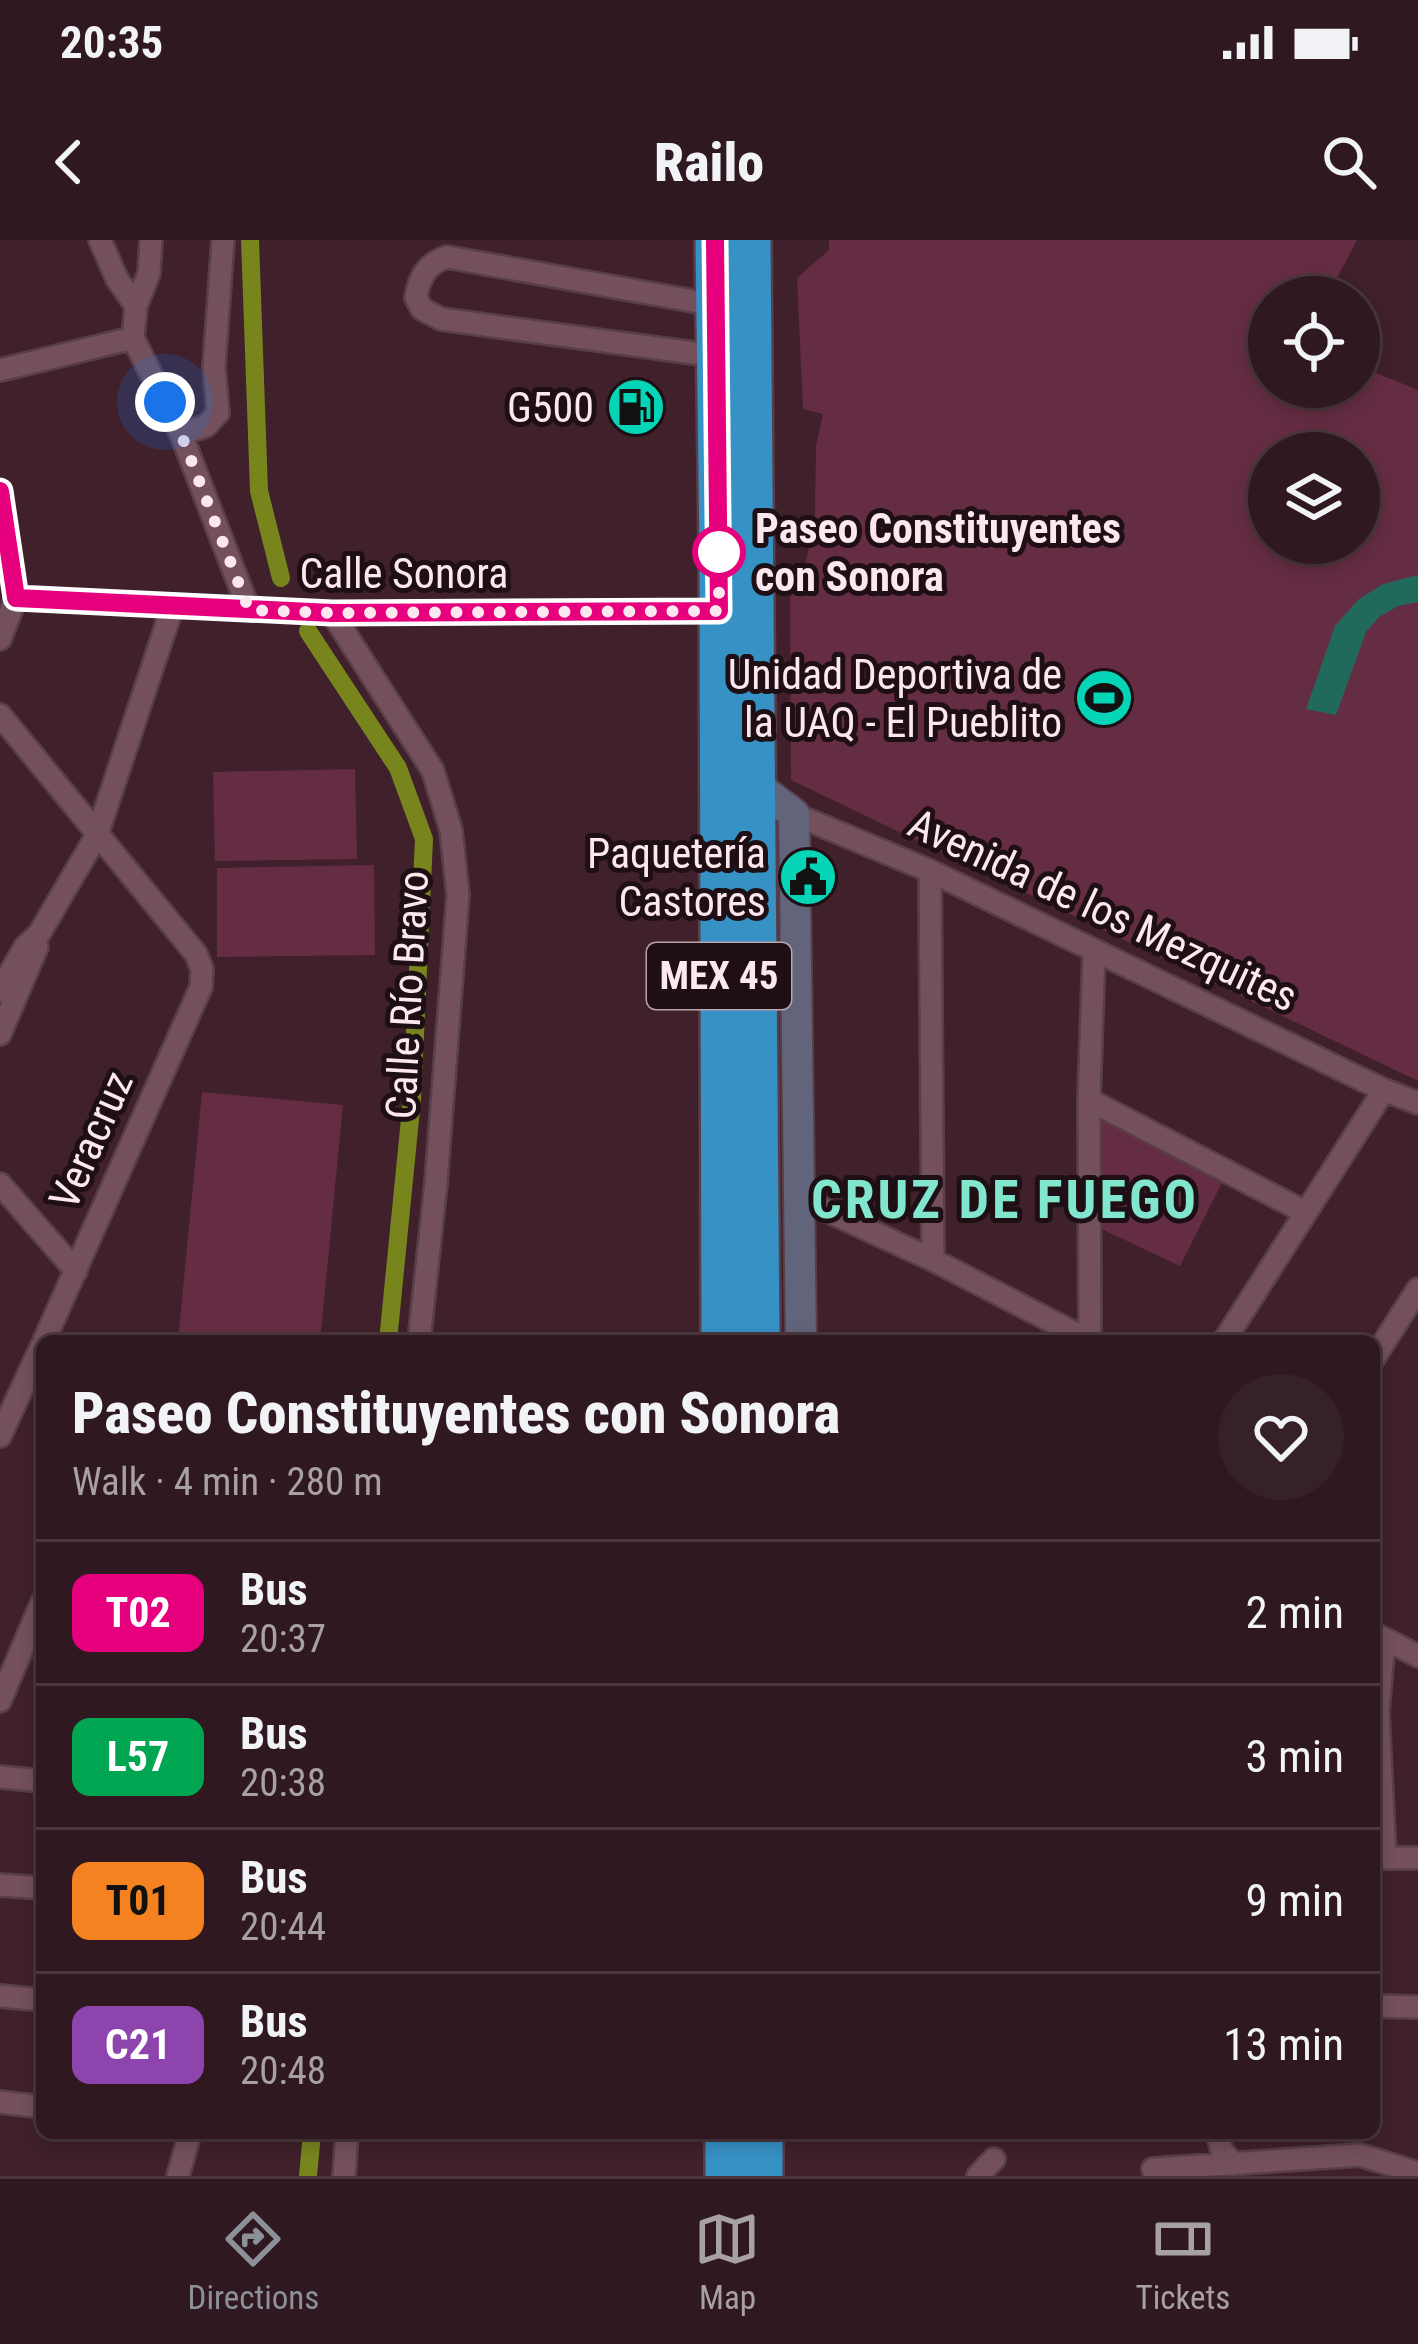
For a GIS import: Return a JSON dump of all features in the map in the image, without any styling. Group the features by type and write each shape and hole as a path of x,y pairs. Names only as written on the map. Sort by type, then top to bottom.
{"highway":[{"name":"MEX 45","path":"715,240 721,1335"},
{"name":"MEX 45","path":"751,240 760,1335"},
{"path":"725,2139 725,2176"},
{"path":"763,2139 763,2176"}],"street":[{"path":"100,240 117,279 136,306"},
{"path":"151,240 149,273 136,306 134,338 257,610"},
{"path":"181,434 206,426 218,412 214,367 223,240"},
{"path":"715,305 447,257 419,278 416,298 422,309 441,319 716,356"},
{"path":"0,370 134,338"},
{"path":"0,490 16,598 0,639"},
{"name":"Calle Sonora","path":"16,598 325,612 719,611"},
{"path":"0,991 97,835 172,605"},
{"name":"Calle Río Bravo","path":"325,612 433,771 451,830 458,895 420,1335"},
{"path":"0,715 97,835"},
{"name":"Avenida de los Mezquites","path":"756,785 794,814 931,871 1384,1090 1418,1102"},
{"path":"794,814 801,1335"},
{"name":"Veracruz","path":"47,1335 201,987 202,969 196,954 97,835"},
{"path":"931,871 933,1261"},
{"path":"0,1034 36,953 39,934"},
{"path":"1090,1335 1094,952"},
{"path":"1228,1335 1384,1090"},
{"path":"1089,1100 1305,1212"},
{"path":"0,1184 76,1271"},
{"path":"800,1198 1078,1335"},
{"path":"1380,1349 1418,1289"},
{"name":"Veracruz","path":"0,1436 36,1358"},
{"path":"0,1701 36,1616"},
{"path":"1380,1637 1418,1656"},
{"path":"0,1778 36,1781"},
{"path":"1380,1858 1418,1858"},
{"path":"0,1885 36,1888"},
{"path":"0,1996 36,1999"},
{"path":"1380,2006 1418,2007"},
{"path":"0,2102 36,2107"},
{"path":"178,2176 188,2139"},
{"path":"344,2176 347,2139"},
{"path":"1219,2139 1234,2164"},
{"path":"1153,2169 1234,2164 1359,2144 1418,2173"}],"shaded area":[{"name":"Unidad Deportiva de la UAQ - El Pueblito","path":"829,240 1357,240 1338,276 1248,276 1248,408 1380,408 1380,375 1418,390 1418,1081 791,780 790,598 805,566 815,517 816,446 823,414 803,409 797,278 829,250"},
{"path":"355,769 357,859 215,861 213,772"},
{"path":"374,865 375,955 217,957 217,868"},
{"path":"202,1092 343,1105 321,1335 179,1335"},
{"path":"1093,1109 1226,1175 1180,1266 1093,1225"}],"building":[{"name":"G500","path":"616,386 661,391 656,429 611,424"},
{"path":"1418,575 1418,602 1398,606 1366,632 1336,715 1306,709 1335,626 1359,599 1383,584"}],"waterway":[{"path":"250,240 259,491 281,578"},
{"path":"308,631 398,768 424,839 412,1099 389,1335"},
{"path":"308,2176 311,2139"}],"bus line":[{"name":"T02","path":"0,491 16,598 332,613 719,611 715,240"}],"place":[{"name":"G500","path":"636,407"},
{"name":"Paseo Constituyentes con Sonora","path":"719,552"},
{"name":"Unidad Deportiva de la UAQ - El Pueblito","path":"1104,698"},
{"name":"Paquetería Castores","path":"808,877"}],"district":[{"name":"CRUZ DE FUEGO","path":"1005,1199"}],"route":[{"path":"165,402 249,610 719,611 719,552"}]}
